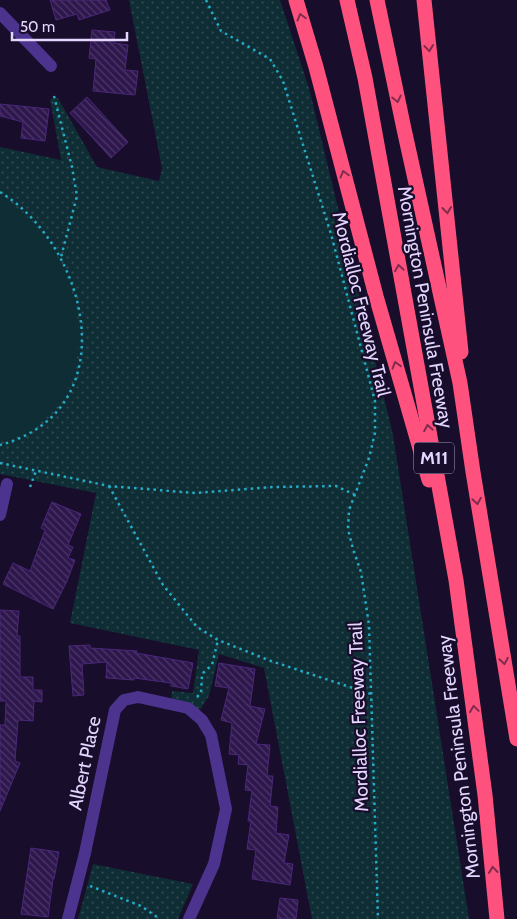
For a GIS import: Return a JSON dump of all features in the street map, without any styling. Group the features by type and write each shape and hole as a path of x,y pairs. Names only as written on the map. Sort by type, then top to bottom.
{"highway":[{"path":"296,0 316,68 379,306 453,563"},
{"name":"Mornington Peninsula Freeway","path":"347,0 364,78 456,580 485,796 497,919"},
{"name":"Mornington Peninsula Freeway","path":"377,0 460,383 517,738"},
{"path":"424,0 473,472"}],"street":[{"path":"0,13 51,66"},
{"path":"0,515 7,484"},
{"name":"Albert Place","path":"68,919 115,710 124,700 138,697 188,708"},
{"path":"188,708 202,720 211,735 226,809 214,864 189,919"}],"path":[{"name":"Mordialloc Freeway Trail","path":"206,0 222,31 270,59 284,81 331,234 375,401 374,433 369,458 349,510 348,529 361,572 370,625 378,919"},
{"path":"54,96 72,167 77,196 60,257"},
{"path":"0,192 15,201 32,216 48,236 69,273 77,295 82,338 77,374 71,392 61,406 49,420 35,430 19,439 0,445"},
{"path":"0,463 109,486 195,493 274,487 336,486 355,495"},
{"path":"30,487 36,471"},
{"path":"109,486 163,585 197,627 218,640 271,661 371,694"},
{"path":"188,708 201,693 202,674 212,665 218,640"},
{"path":"78,881 141,906 160,919"}],"green space":[{"path":"129,0 280,0 309,88 393,435 469,919 312,919 264,668 219,654 209,696 198,713 171,701 172,691 193,693 199,650 70,623 96,493 0,474 0,147 61,160 50,99 58,98 97,167 159,181 162,168"},
{"path":"0,196 33,222 57,256 69,283 76,311 79,339 75,366 66,391 51,413 29,430 0,442"},
{"path":"93,864 193,884 178,919 78,919"}],"building":[{"path":"50,0 106,0 110,10 79,20 77,14 56,20"},
{"path":"92,30 115,32 114,43 128,45 125,70 138,71 135,95 93,91 96,59 89,58"},
{"path":"87,97 128,142 111,158 70,113"},
{"path":"0,104 49,109 45,141 21,138 23,122 0,116"},
{"path":"52,502 81,514 68,545 73,547 68,558 75,560 53,609 3,584 13,563 30,571 45,530 41,528"},
{"path":"0,610 19,611 17,636 20,636 20,677 33,677 33,690 42,690 42,702 34,701 33,721 18,720 15,761 20,763 0,811 0,725 5,725 6,701 0,701"},
{"path":"90,645 90,648 137,651 136,653 193,663 188,689 171,686 171,683 134,678 134,680 106,678 107,662 82,664 84,695 73,696 69,646"},
{"path":"219,663 255,669 250,706 265,709 256,744 270,745 267,776 273,776 270,806 278,807 276,833 289,835 284,863 293,864 290,885 252,879 256,850 247,849 251,821 248,821 252,791 245,790 248,765 238,764 239,755 229,754 232,723 221,720 229,688 215,686"},
{"path":"31,848 59,852 48,917 21,914"},
{"path":"280,898 298,900 296,919 277,919"}]}
